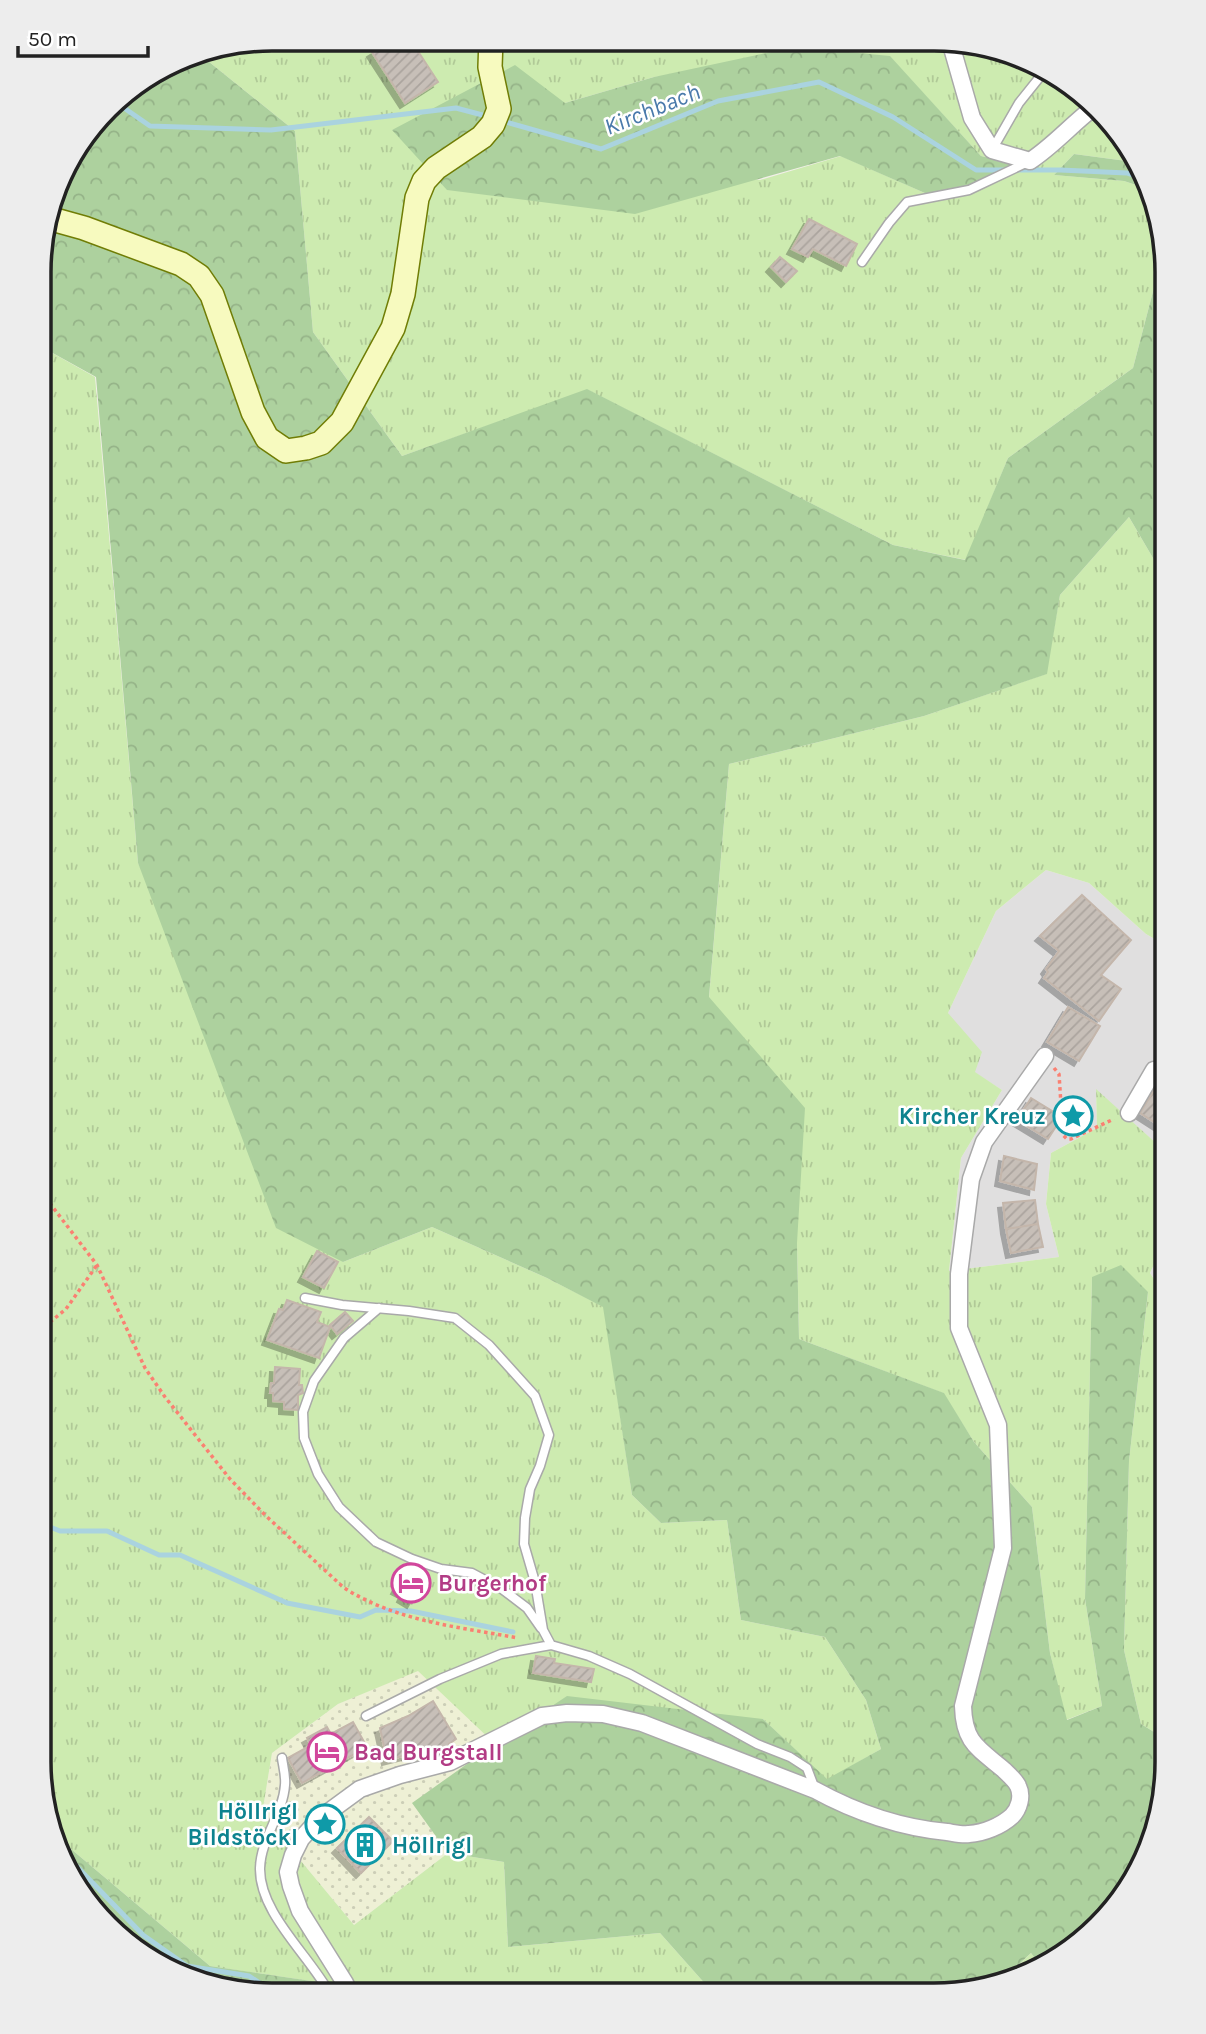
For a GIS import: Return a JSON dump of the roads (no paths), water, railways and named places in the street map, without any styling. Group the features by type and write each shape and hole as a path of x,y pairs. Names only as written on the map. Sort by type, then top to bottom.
{"street":[{"path":"57,220 181,264 199,276 212,295 253,412 267,438 286,451 306,449 321,443 342,422 393,328 403,294 417,198 424,181 436,168 482,137 493,124 499,109 490,67 491,51"},
{"path":"953,52 972,118 992,150 1030,161 1088,112"},
{"path":"345,1983 300,1911 291,1886 288,1872 300,1839 318,1819 360,1789 450,1762 542,1716 603,1714 642,1723 815,1790 840,1804 919,1830 967,1835 990,1830 1008,1820 1017,1811 1020,1797 1018,1787 1007,1773 973,1744 964,1726 963,1706 1003,1548 998,1425 959,1328 959,1274 971,1179 984,1142 1045,1056"},
{"path":"1129,1112 1155,1071"}],"lane":[{"path":"992,150 1019,103 1039,77"},
{"path":"862,262 907,202 969,190 1030,161"},
{"path":"305,1298 455,1318 489,1345 535,1396 549,1435 530,1489 524,1544 535,1582 543,1630"},
{"path":"379,1308 344,1338 314,1381 303,1412 304,1438 318,1474 340,1507 376,1542 441,1569 472,1573 502,1589 527,1608 551,1645"},
{"path":"366,1716 440,1679 501,1654 551,1645 589,1656 630,1674 757,1744 790,1757 807,1768 815,1790"},
{"path":"282,1758 285,1784 264,1846 260,1867 261,1881 270,1907 322,1983"}],"waterway":[{"name":"Kirchbach","path":"499,120 601,149 718,101 819,82 893,117 976,170 1060,170 1132,175"},
{"name":"Kirchbach","path":"124,108 150,126 271,130 456,108 490,117"},
{"path":"51,1527 60,1531 107,1531 159,1555 180,1555 287,1603 360,1617 376,1610 411,1611 513,1632"},
{"path":"77,1867 143,1935 187,1966"},
{"path":"187,1966 249,1976 258,1982"}],"place":[{"name":"Kircher Kreuz","path":"1073,1116"},
{"name":"Burgerhof","path":"411,1583"},
{"name":"Bad Burgstall","path":"327,1752"},
{"name":"Höllrigl Bildstöckl","path":"325,1824"},
{"name":"Höllrigl","path":"365,1845"}]}
